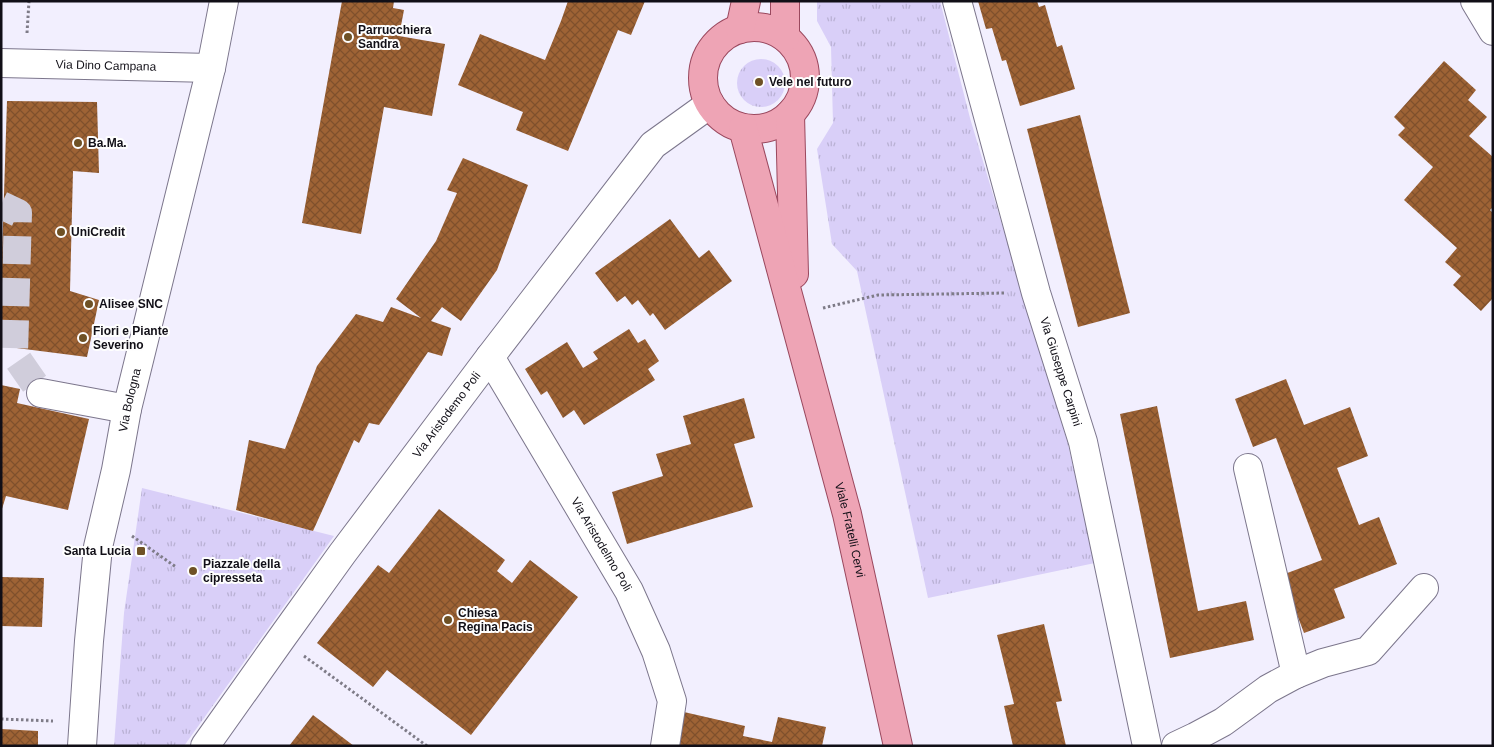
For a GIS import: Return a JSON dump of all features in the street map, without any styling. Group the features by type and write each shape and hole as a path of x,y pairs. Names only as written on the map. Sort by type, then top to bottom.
{"main road":[{"path":"740,29 746,1"},
{"path":"785,1 785,37"},
{"path":"758,26 768,28 785,37 794,45 801,56 805,68 806,80 798,104 780,122 768,127 756,129 733,125 716,112 705,93 703,82 704,70 712,49 729,33 758,26"},
{"path":"790,114 795,316"},
{"path":"743,128 795,316"},
{"name":"Viale Fratelli Cervi","path":"795,316 847,514 898,746"}],"street":[{"name":"Via Bologna","path":"83,734 98,547 116,470 127,410 211,68 224,1"},
{"name":"Via Giuseppe Carpini","path":"957,1 1036,293 1083,442 1147,746"},
{"path":"1475,1 1493,31"},
{"name":"Via Dino Campana","path":"1,63 211,68"},
{"name":"Via Aristodemo Poli","path":"213,743 281,638 490,357 653,145 710,104"},
{"name":"Via Aristodelmo Poli","path":"490,357 629,590 652,642 672,701 665,746"},
{"path":"41,393 127,410"},
{"path":"1248,468 1296,674"},
{"path":"1176,746 1223,722 1268,689 1296,674 1323,663 1368,651 1424,588"}],"path":[{"path":"795,316 878,295 1036,293"},
{"path":"104,518 176,567"},
{"path":"281,638 427,746"},
{"path":"1,719 83,734"}],"green space":[{"path":"817,1 940,1 970,118 1068,444 1095,563 928,598 857,271 832,244 817,149 833,123 831,47 817,21"},
{"path":"756,59 766,59 778,66 785,78 785,88 778,100 766,107 756,107 748,103 741,96 737,88 737,78 741,70 748,63"},
{"path":"142,488 334,536 184,746 114,746 124,613"}],"building":[{"path":"342,1 394,1 393,8 404,10 399,36 445,44 432,116 384,107 361,234 302,223"},
{"path":"568,1 645,1 631,35 618,30 568,151 516,130 523,112 458,85 480,34 545,60"},
{"path":"978,1 1037,1 1039,7 1045,5 1057,47 1062,45 1075,89 1020,106 1006,60 1002,61 992,28 986,29"},
{"path":"1444,61 1476,90 1468,100 1487,117 1469,136 1493,157 1493,207 1490,210 1493,213 1493,298 1481,311 1453,285 1461,276 1445,262 1457,248 1404,200 1433,167 1398,135 1405,128 1394,117"},
{"path":"7,101 97,102 99,173 73,171 70,291 99,300 87,357 1,346"},
{"path":"1080,115 1130,313 1078,327 1027,129"},
{"path":"463,158 528,185 497,270 461,321 442,307 431,321 451,328 442,356 428,352 379,425 369,423 359,443 354,440 313,531 236,510 249,440 285,449 317,366 356,314 383,322 391,307 421,318 396,299 436,241 457,193 447,190"},
{"path":"670,219 699,258 709,250 732,281 665,330 653,313 650,316 638,300 632,305 625,296 617,302 595,273"},
{"path":"629,329 638,343 645,339 659,361 648,369 655,380 584,425 574,410 563,418 547,391 541,395 525,369 567,342 583,368 598,359 593,352"},
{"path":"1286,379 1304,425 1350,407 1368,456 1337,468 1359,525 1379,517 1397,564 1334,589 1345,618 1304,633 1282,575 1322,560 1276,438 1253,447 1235,399"},
{"path":"1,385 20,389 17,403 89,419 68,510 6,496 1,512"},
{"path":"744,398 755,438 734,444 753,507 627,544 612,492 663,476 656,454 691,444 683,416"},
{"path":"1157,406 1198,611 1246,601 1254,640 1170,658 1120,414"},
{"name":"Chiesa Regina Pacis","path":"439,509 505,560 497,571 512,583 530,560 578,597 471,735 387,670 373,687 317,643 378,565 389,573"},
{"path":"1,577 44,578 42,627 1,626"},
{"path":"1044,624 1062,701 1056,702 1066,746 1013,746 1004,706 1014,704 997,635"},
{"path":"684,712 745,726 743,736 772,742 778,717 826,727 822,746 676,746"},
{"path":"313,715 354,746 289,746"},
{"path":"1,729 38,731 38,746 1,746"}],"tunnel":[{"path":"1,205 18,213 14,354 41,393"}],"place":[{"name":"Parrucchiera Sandra","path":"348,37"},
{"name":"Vele nel futuro","path":"759,82"},
{"name":"Ba.Ma.","path":"78,143"},
{"name":"UniCredit","path":"61,232"},
{"name":"Alisee SNC","path":"89,304"},
{"name":"Fiori e Piante Severino","path":"83,338"},
{"name":"Santa Lucia","path":"141,551"},
{"name":"Piazzale della cipresseta","path":"193,571"},
{"name":"Chiesa Regina Pacis","path":"448,620"}]}
